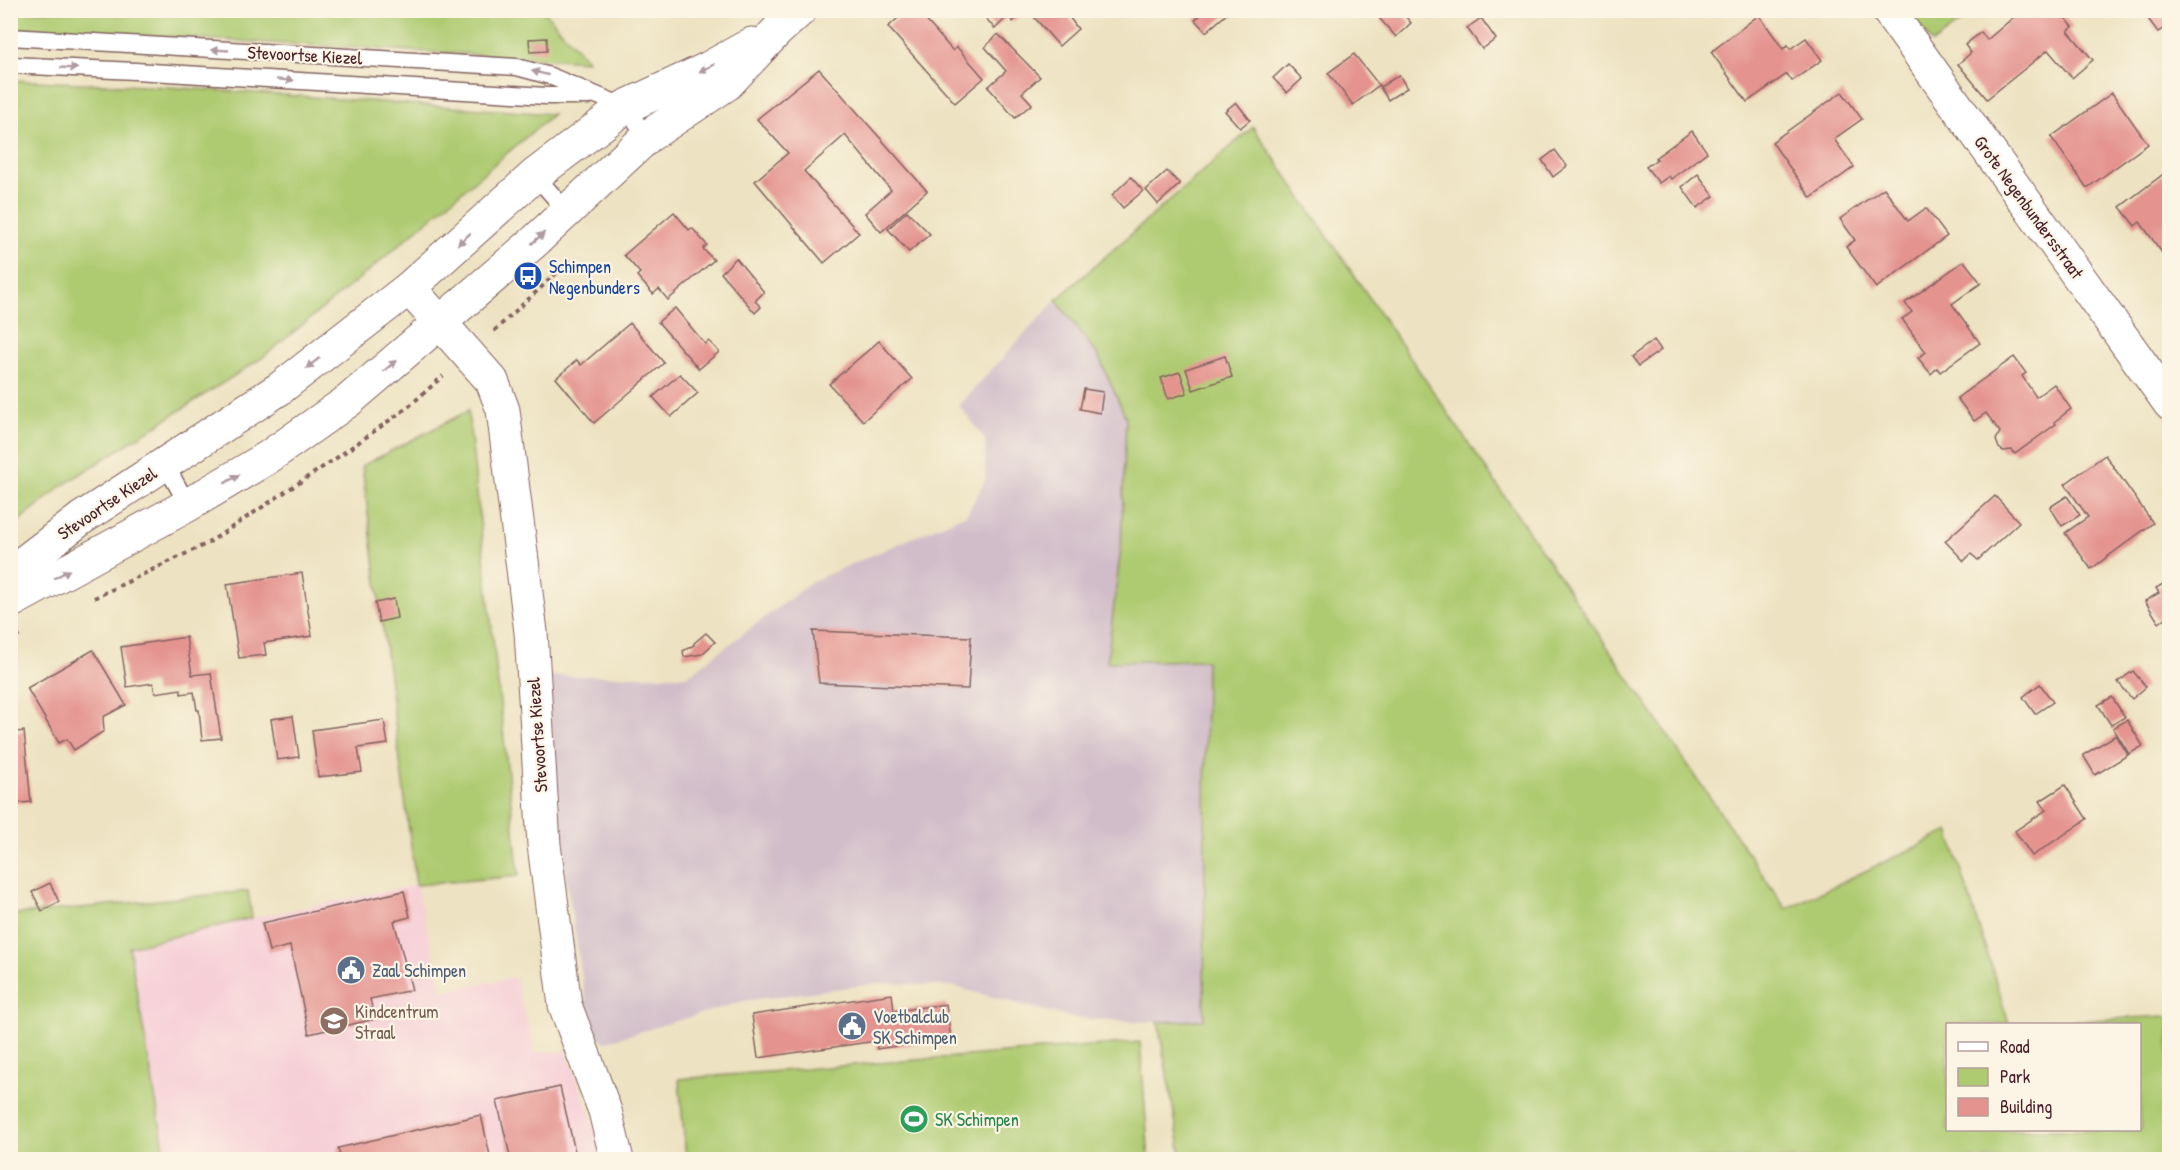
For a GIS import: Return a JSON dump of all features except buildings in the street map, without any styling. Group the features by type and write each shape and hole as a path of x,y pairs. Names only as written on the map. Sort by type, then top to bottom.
{"main road":[{"name":"Grote Negenbundersstraat","path":"1888,10 2169,404"},
{"name":"Stevoortse Kiezel","path":"10,573 82,518 279,389 409,288 535,175 625,107 707,69 789,21"},
{"name":"Stevoortse Kiezel","path":"10,602 188,505 267,458 348,401 567,212 647,137 727,84 789,21"},
{"name":"Stevoortse Kiezel","path":"409,288 492,381 503,410 531,632 544,845 565,1005 605,1111 617,1160"}],"lane":[{"name":"Stevoortse Kiezel","path":"10,37 517,68 550,76 625,107"},
{"name":"Stevoortse Kiezel","path":"10,65 546,96 594,96"},
{"path":"625,107 647,137"},
{"path":"535,175 567,212"},
{"path":"165,464 188,505"}],"shaded area":[{"path":"1056,300 1098,355 1126,418 1121,548 1107,661 1206,660 1204,1021 1147,1022 1073,1018 951,986 880,983 744,1001 605,1042 594,1032 589,1021 563,859 547,676 687,676 813,581 967,514 986,479 985,439 959,405"},
{"name":"Kindcentrum Straal","path":"416,885 442,991 515,977 535,1053 566,1051 608,1159 166,1159 129,947 252,918"}],"green space":[{"path":"10,11 544,11 588,61 11,28"},
{"path":"1909,11 1976,11 1932,43"},
{"path":"11,80 168,87 553,114 262,358 63,485 11,527"},
{"path":"1253,127 1786,909 1949,831 2009,1023 1946,1023 1946,1131 2141,1131 2141,1023 2029,1023 2169,1016 2169,1159 1182,1159 1158,1022 1204,1020 1206,660 1107,662 1121,548 1126,418 1098,355 1056,300"},
{"path":"468,411 519,876 416,885 362,466"},
{"path":"248,891 252,918 129,947 166,1159 11,1159 11,915"},
{"name":"SK Schimpen","path":"1140,1042 1149,1159 686,1159 679,1079"}],"place":[{"name":"Schimpen Negenbunders","path":"528,276"},
{"name":"Zaal Schimpen","path":"351,970"},
{"name":"Kindcentrum Straal","path":"334,1021"},
{"name":"Voetbalclub SK Schimpen","path":"852,1026"},
{"name":"SK Schimpen","path":"914,1119"}]}
